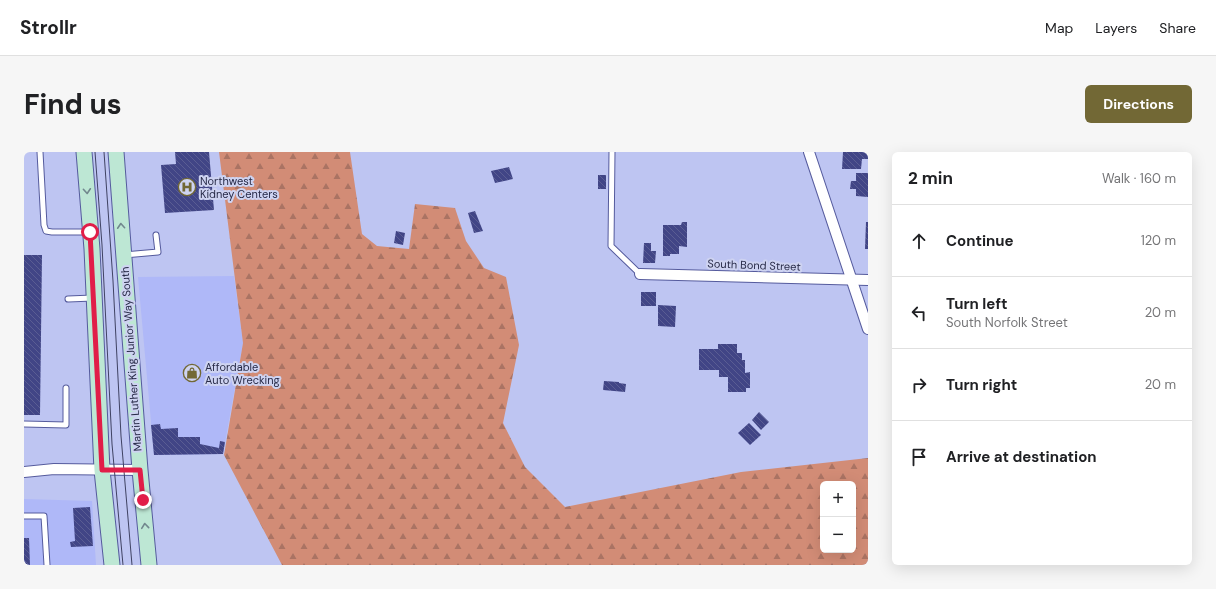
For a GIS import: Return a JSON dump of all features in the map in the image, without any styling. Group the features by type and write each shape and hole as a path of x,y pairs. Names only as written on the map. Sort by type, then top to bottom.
{"main road":[{"path":"84,152 95,298 102,470 112,565"},
{"name":"Martin Luther King Junior Way South","path":"116,152 140,470 149,565"}],"street":[{"path":"809,152 868,329"},
{"name":"South Bond Street","path":"640,274 868,280"},
{"path":"24,472 54,469 140,470"}],"lane":[{"path":"40,152 44,225 46,231 66,233 90,232"},
{"path":"612,152 611,246 640,274"},
{"path":"123,255 158,252 156,235"},
{"path":"68,299 95,298"},
{"path":"24,424 66,425 66,388"},
{"path":"24,516 44,516 47,565"}],"shaded area":[{"name":"Affordable Auto Wrecking","path":"234,276 243,343 223,454 154,455 138,277"},
{"path":"24,499 92,501 96,565 24,565"}],"green space":[{"path":"219,152 350,152 362,234 377,246 409,249 415,204 455,208 466,241 484,268 506,277 519,345 503,423 525,467 565,507 741,472 868,458 868,565 282,565 224,455 243,343"}],"building":[{"name":"Northwest Kidney Centers","path":"175,152 209,152 214,210 165,213 161,165 176,164"},
{"path":"843,152 868,152 868,159 862,159 861,169 842,169"},
{"path":"509,167 513,179 495,183 491,171"},
{"path":"856,173 868,173 868,197 856,196 856,189 850,189 851,181 856,181"},
{"path":"598,175 606,175 606,189 598,189"},
{"path":"475,211 483,231 474,233 468,213"},
{"path":"682,222 687,222 687,247 679,246 679,254 663,256 663,225 681,225"},
{"path":"866,222 868,222 868,249 865,249"},
{"path":"396,231 405,233 403,245 394,243"},
{"path":"644,243 651,243 651,251 656,251 655,263 643,263"},
{"path":"24,255 42,255 40,415 24,415"},
{"path":"641,292 656,292 656,306 641,306"},
{"path":"658,305 676,306 675,327 658,326"},
{"path":"718,344 737,344 737,353 742,353 742,360 745,360 745,373 750,372 750,388 746,388 746,392 728,392 728,377 719,377 719,370 699,370 699,349 718,349"},
{"path":"604,381 626,384 625,392 603,390"},
{"path":"759,412 769,422 761,430 752,420"},
{"path":"749,423 761,435 750,445 738,433"},
{"path":"160,424 161,429 178,428 178,437 200,437 200,444 219,448 220,441 225,442 223,454 154,455 151,425"},
{"path":"90,507 93,546 71,547 70,542 75,541 73,508"},
{"path":"24,538 29,538 30,565 24,565"}],"tram line":[{"path":"95,152 102,245 112,444 123,565"},
{"path":"104,152 113,281 121,436 132,565"}],"place":[{"name":"Northwest Kidney Centers","path":"187,187"},
{"name":"Affordable Auto Wrecking","path":"192,373"}],"route":[{"path":"90,232 95,298 102,470 140,470 143,500"}]}
